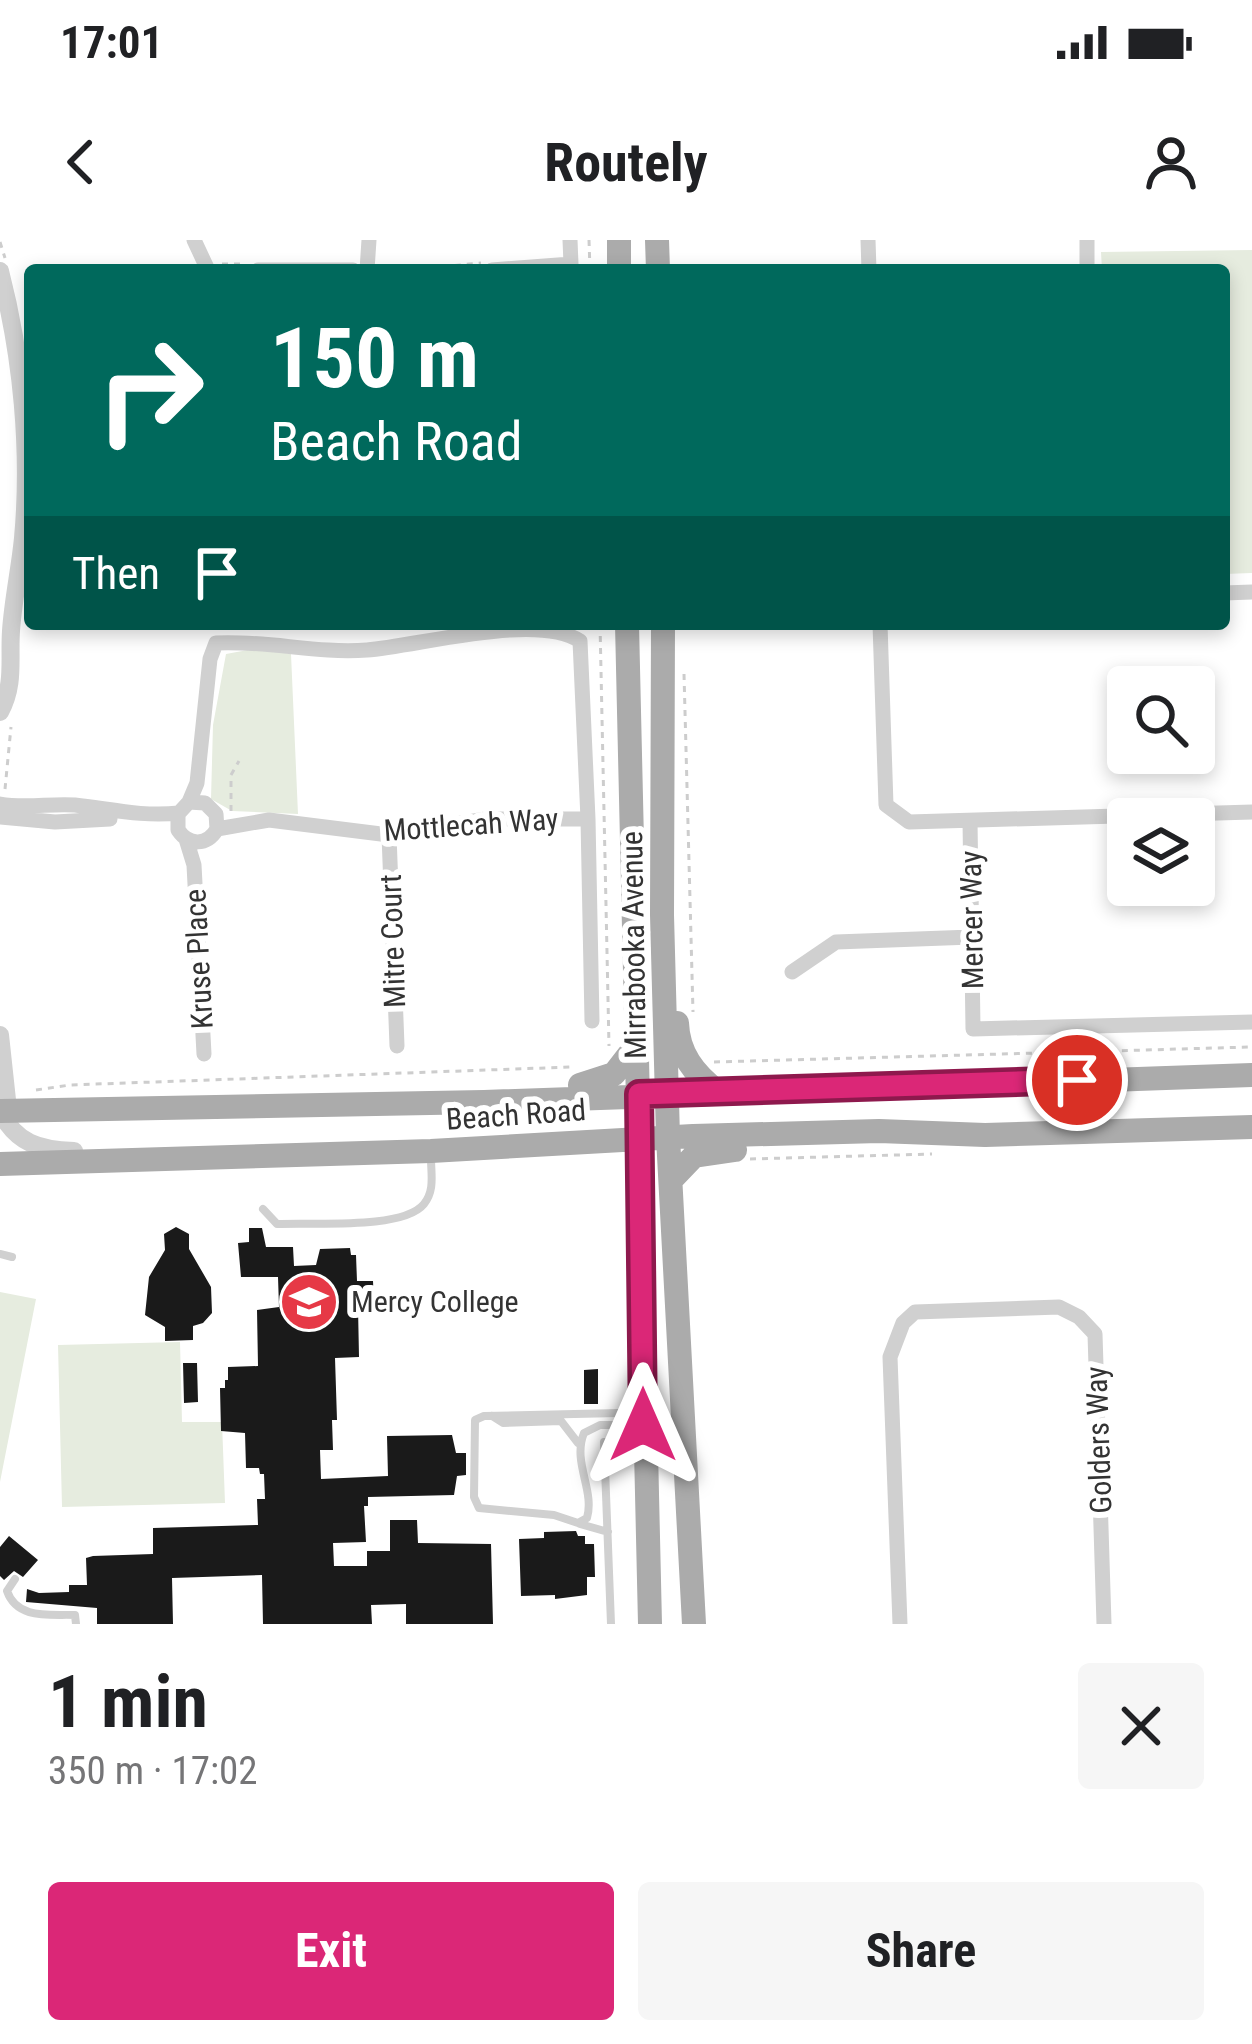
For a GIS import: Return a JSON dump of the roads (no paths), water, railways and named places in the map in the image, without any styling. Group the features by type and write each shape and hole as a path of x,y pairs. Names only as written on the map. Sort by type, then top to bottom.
{"main road":[{"name":"Mirrabooka Avenue","path":"627,630 650,1624"},
{"name":"Mirrabooka Avenue","path":"662,630 668,1137 694,1624"},
{"path":"662,915 674,946 678,1041 708,1071"},
{"path":"484,1102 524,1090 591,1084 614,1074 638,1043"},
{"name":"Beach Road","path":"0,1112 667,1094 708,1071 1252,1075"},
{"name":"Beach Road","path":"0,1164 430,1151 668,1137 1252,1127"},
{"path":"670,1180 687,1160 707,1151 808,1147 847,1133"},
{"path":"607,1139 631,1190 633,1292 643,1366"}],"street":[{"path":"0,271 12,341"},
{"path":"0,316 24,374"},
{"path":"0,712 13,669 5,645 23,535 24,496"},
{"path":"880,630 886,805 896,817 908,822 1252,812"},
{"name":"Mottlecah Way","path":"0,817 55,822 108,818 205,821 269,820 389,835 486,819 588,819 580,641 565,631 477,633 362,651 257,640 216,643 210,659 197,783 205,821"},
{"name":"Mottlecah Way","path":"0,804 26,809 72,805 205,821"},
{"path":"588,819 592,1022"},
{"name":"Mercer Way","path":"970,820 974,1029 1252,1022"},
{"name":"Kruse Place","path":"204,1054 194,865 205,821"},
{"name":"Mitre Court","path":"389,835 398,1046"},
{"path":"792,972 836,942 972,937"},
{"path":"0,1035 7,1100 0,1112 9,1130 53,1150 146,1151 174,1160"},
{"name":"Golders Way","path":"900,1624 890,1357 903,1323 916,1312 1059,1307 1079,1317 1096,1334 1104,1624"}],"lane":[{"path":"263,1209 277,1224 404,1219 425,1203 434,1183 430,1151"},
{"path":"0,1254 12,1257"},
{"path":"491,1415 502,1423 561,1421 579,1445 590,1507 587,1518 578,1523"},
{"path":"608,1532 554,1515 479,1508 474,1497 475,1420 491,1415 643,1416"},
{"path":"579,1445 584,1433 600,1425 643,1416"},
{"path":"604,1442 610,1624"},
{"path":"15,1579 7,1591 10,1601 25,1612 76,1615 76,1624"}],"place":[{"name":"Mercy College","path":"309,1302"}]}
